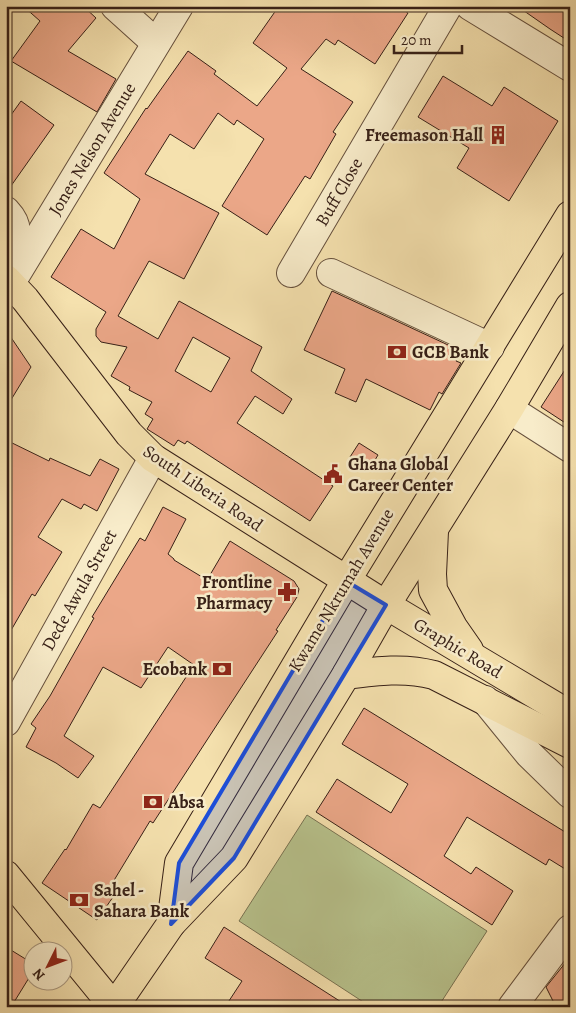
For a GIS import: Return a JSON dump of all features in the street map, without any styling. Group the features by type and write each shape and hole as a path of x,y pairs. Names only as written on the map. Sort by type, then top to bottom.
{"main road":[{"name":"Kwame Nkrumah Avenue","path":"171,924 179,863 346,581 570,216"},
{"name":"South Liberia Road","path":"8,285 26,298 129,434 153,458 346,581"},
{"name":"Kwame Nkrumah Avenue","path":"114,1007 171,924 234,858 346,675 386,605 570,306"},
{"path":"434,529 433,590 453,627 475,657"},
{"name":"Graphic Road","path":"346,581 570,715"},
{"name":"Graphic Road","path":"346,675 387,670 418,671 434,675 570,744"},
{"path":"6,875 114,1007"}],"street":[{"path":"115,6 156,43"},
{"name":"Jones Nelson Avenue","path":"8,285 179,6"},
{"name":"Buff Close","path":"291,273 448,6"},
{"path":"470,6 570,67"},
{"path":"6,211 14,220 17,232 6,254"},
{"path":"331,272 490,347"},
{"path":"508,409 570,448"},
{"name":"Dede Awula Street","path":"6,722 153,458"},
{"path":"485,700 529,754 570,794"},
{"path":"512,1007 570,930"}],"highlighted area":[{"path":"346,581 386,605 234,858 171,924 179,863"}],"green space":[{"path":"307,815 487,931 438,1007 371,1007 239,921"}],"building":[{"path":"23,6 83,6 96,18 68,51 116,79 97,112 11,61 40,21"},
{"path":"279,6 397,6 408,13 375,64 338,40 335,45 326,39 301,69 353,102 333,132 336,134 310,179 305,176 267,235 222,206 264,139 237,120 234,125 218,113 194,149 170,134 145,174 219,213 184,279 149,261 118,316 158,339 179,301 262,347 251,371 292,399 283,414 255,396 237,423 333,486 310,521 187,441 185,444 178,440 174,446 147,429 153,419 145,414 152,402 129,390 130,387 111,376 127,347 101,342 96,336 96,329 106,312 51,277 81,229 114,249 140,199 104,173 146,108 188,51 216,71 214,74 257,106 287,68 253,43","holes":["193,337 230,358 211,392 175,371"]},
{"path":"517,6 570,6 570,42 550,29"},
{"name":"Freemason Hall","path":"443,76 492,106 504,87 558,121 509,201 457,168 469,148 418,117"},
{"path":"21,101 54,125 6,193 6,122"},
{"path":"332,291 461,351 456,361 461,363 442,394 439,392 430,410 366,379 356,402 335,393 345,369 304,350"},
{"path":"6,330 31,367 6,408"},
{"path":"570,362 570,426 541,407"},
{"path":"6,440 49,461 50,458 90,476 100,459 119,469 97,511 84,504 81,509 62,499 38,537 62,552 35,596 32,594 6,639"},
{"path":"359,443 378,455 369,470 350,457"},
{"path":"163,507 186,519 168,554 174,560 207,580 230,541 294,581 299,589 297,597 276,630 278,631 153,823 150,821 113,882 120,887 97,920 42,883 66,850 93,804 100,808 194,665 168,647 141,688 103,667 64,736 94,756 78,778 56,763 26,747 36,728 31,724 50,696 94,618 92,617 140,538 145,541"},
{"path":"364,708 570,835 570,872 549,859 546,865 467,817 444,856 471,874 476,867 513,891 492,925 316,812 337,779 391,813 408,784 342,744"},
{"path":"224,927 349,1007 225,1007 242,981 205,958"},
{"path":"6,947 22,957 22,989 11,1007 6,1007"},
{"path":"570,957 570,1007 556,1007 546,987"}],"place":[{"name":"Freemason Hall","path":"498,135"},
{"name":"GCB Bank","path":"397,352"},
{"name":"Ghana Global Career Center","path":"333,474"},
{"name":"Frontline Pharmacy","path":"287,592"},
{"name":"Ecobank","path":"222,669"},
{"name":"Absa","path":"153,802"},
{"name":"Sahel - Sahara Bank","path":"79,900"}]}
